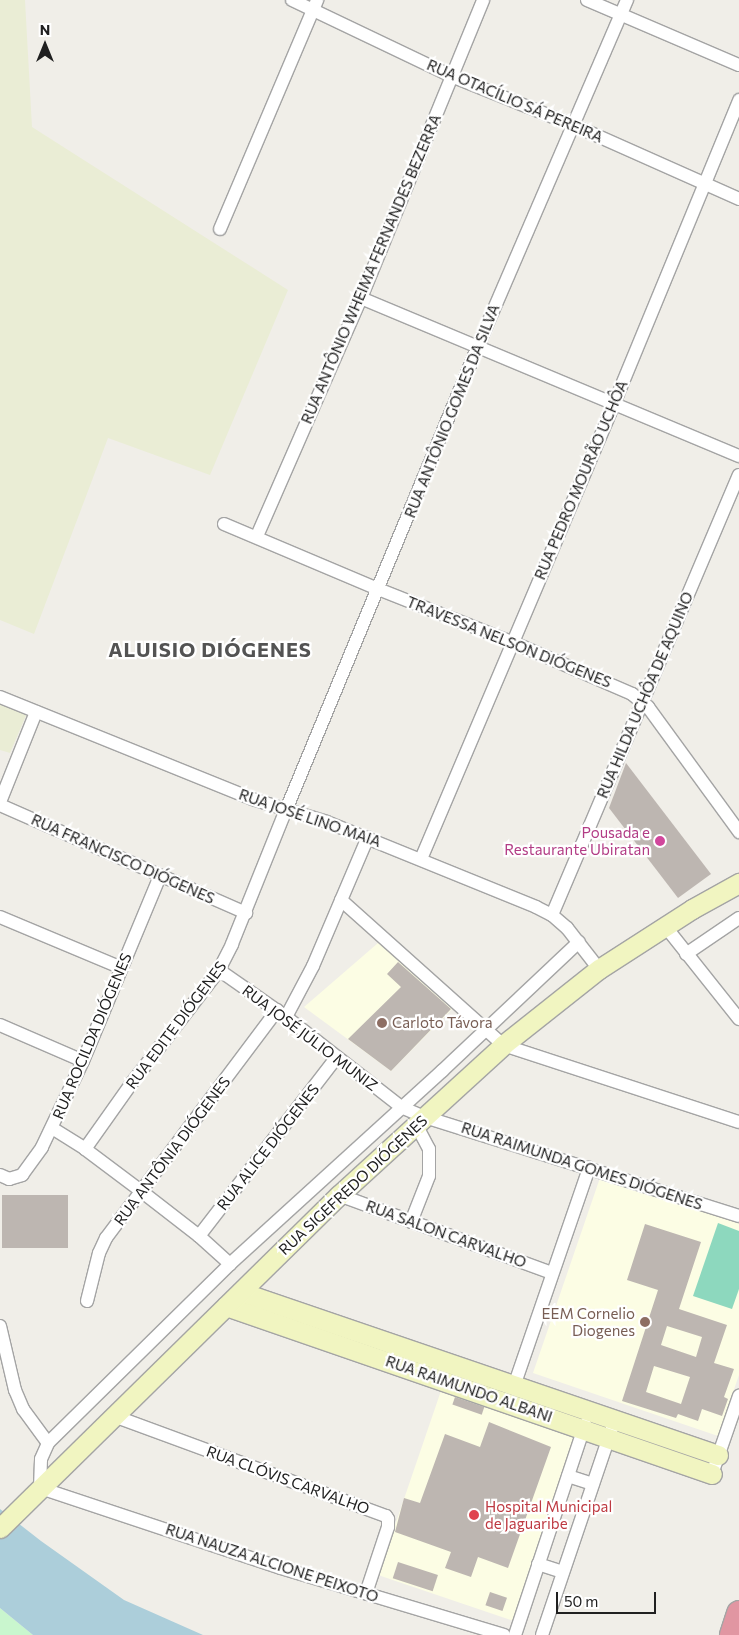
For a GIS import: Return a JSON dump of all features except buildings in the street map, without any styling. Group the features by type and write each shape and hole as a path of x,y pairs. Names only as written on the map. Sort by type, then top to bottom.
{"main road":[{"name":"RUA SIGEFREDO DIÓGENES","path":"6,1522 339,1195 503,1045 599,969 665,926 739,883"},
{"name":"RUA RAIMUNDO ALBANI","path":"241,1292 300,1322"},
{"name":"RUA RAIMUNDO ALBANI","path":"226,1306 300,1322 437,1369 583,1428 612,1428 718,1455"},
{"name":"RUA RAIMUNDO ALBANI","path":"437,1369 514,1386 590,1410 612,1428 712,1474"}],"street":[{"name":"RUA OTACÍLIO SÁ PEREIRA","path":"292,0 314,3 451,76 573,125 739,199"},
{"name":"RUA ANTÔNIO WHEIMA FERNANDES BEZERRA","path":"257,536 361,298 483,0"},
{"path":"587,0 739,65"},
{"name":"RUA ANTÔNIO GOMES DA SILVA","path":"286,810 478,346 627,0"},
{"path":"220,229 314,3"},
{"name":"RUA PEDRO MOURÃO UCHÔA","path":"421,859 614,404 739,100"},
{"path":"361,298 739,456"},
{"name":"RUA HILDA UCHÔA DE AQUINO","path":"552,915 739,475"},
{"name":"TRAVESSA NELSON DIÓGENES","path":"224,524 257,536 378,589 512,642 622,689 642,702 739,832"},
{"name":"RUA JOSÉ LINO MAIA","path":"0,697 252,799 312,817 368,838 552,915 579,942 599,969"},
{"path":"0,803 36,712"},
{"name":"RUA FRANCISCO DIÓGENES","path":"0,803 246,913"},
{"name":"RUA EDITE DIÓGENES","path":"86,1149 131,1084 219,970 246,913 286,810"},
{"name":"RUA ANTÔNIA DIÓGENES","path":"88,1302 98,1253 111,1231 282,1013 313,966 368,838"},
{"name":"RUA ROCILDA DIÓGENES","path":"2,1176 17,1178 30,1168 52,1128 83,1061 160,876"},
{"path":"341,900 503,1045 739,1122"},
{"path":"0,917 122,968"},
{"path":"686,954 739,918"},
{"path":"665,926 739,1019"},
{"path":"40,1488 41,1459 48,1443 230,1264 487,1029 579,942"},
{"name":"RUA JOSÉ JÚLIO MUNIZ","path":"219,970 282,1013 336,1058 420,1121"},
{"path":"0,1024 83,1061"},
{"name":"RUA ALICE DIÓGENES","path":"199,1236 336,1058"},
{"path":"411,1222 429,1176 429,1149 420,1121"},
{"name":"RUA RAIMUNDA GOMES DIÓGENES","path":"420,1121 589,1168 739,1216"},
{"path":"52,1128 86,1149 141,1191 199,1236 230,1264"},
{"path":"514,1386 589,1168"},
{"name":"RUA SALON CARVALHO","path":"339,1195 552,1273"},
{"path":"0,1326 15,1390 23,1408 48,1443"},
{"path":"712,1474 739,1396"},
{"path":"515,1635 590,1410"},
{"name":"RUA CLÓVIS CARVALHO","path":"114,1416 386,1516 388,1518 388,1527 366,1593"},
{"path":"542,1635 612,1428"},
{"path":"568,1476 593,1484"},
{"name":"RUA NAUZA ALCIONE PEIXOTO","path":"40,1488 281,1568 504,1635"},
{"path":"538,1564 563,1572"}],"shaded area":[{"path":"0,0 25,0 32,127 288,290 210,475 108,438 34,634 0,620"},
{"path":"0,693 30,706 10,753 0,750"},
{"name":"Carloto Távora","path":"378,943 456,1005 391,1071 304,1007"},
{"name":"EEM Cornelio Diogenes","path":"602,1172 739,1219 739,1375 718,1436 533,1373"},
{"name":"Hospital Municipal de Jaguaribe","path":"444,1382 572,1429 576,1438 514,1621 378,1575"}],"green space":[{"path":"718,1223 739,1231 739,1289 732,1309 693,1296"},
{"path":"0,1608 33,1635 0,1635"}],"water":[{"path":"0,1509 41,1541 124,1600 203,1635 33,1635 0,1608"}],"place":[{"name":"Pousada e Restaurante Ubiratan","path":"660,841"},
{"name":"Carloto Távora","path":"382,1023"},
{"name":"EEM Cornelio Diogenes","path":"645,1322"},
{"name":"Hospital Municipal de Jaguaribe","path":"474,1515"}],"district":[{"name":"ALUISIO DIÓGENES","path":"210,649"}]}
